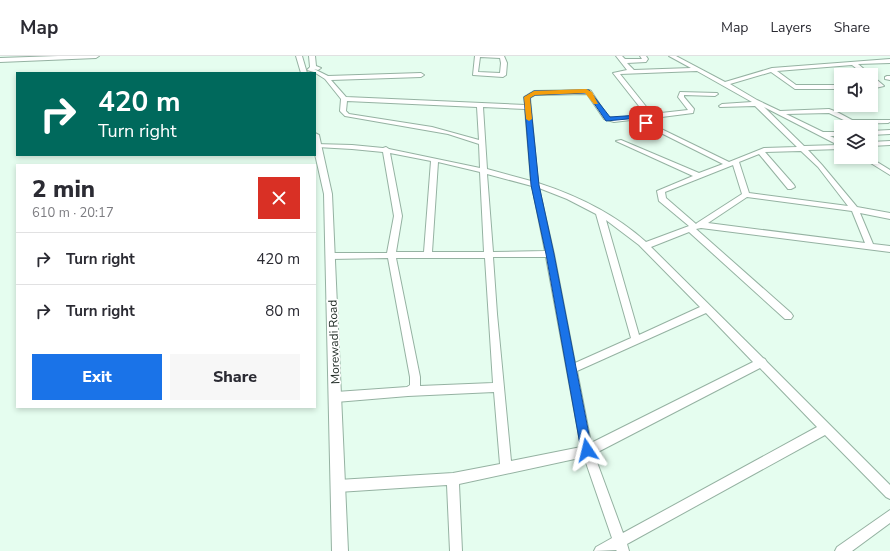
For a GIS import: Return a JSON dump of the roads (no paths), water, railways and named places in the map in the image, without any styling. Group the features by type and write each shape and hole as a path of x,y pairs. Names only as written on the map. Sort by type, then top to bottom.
{"main road":[{"path":"299,56 309,71"},
{"name":"Morewadi Road","path":"316,140 328,194 340,551"}],"street":[{"path":"0,60 96,56"},
{"path":"309,71 312,56"},
{"path":"478,56 475,74 503,75 504,63 502,58 482,56"},
{"path":"621,59 644,61 645,59 643,56"},
{"path":"672,56 698,69 755,102 781,112 834,141"},
{"path":"865,56 872,62"},
{"path":"621,59 630,71"},
{"path":"725,84 772,70 890,61"},
{"path":"853,63 860,68"},
{"path":"649,115 616,73 630,71 698,69"},
{"path":"772,70 795,87 834,87"},
{"path":"316,74 327,78 421,74"},
{"path":"327,78 342,97 343,111 347,115 423,126 464,136 482,143"},
{"path":"622,546 587,450 550,254 535,185 527,97 534,93 586,91 590,93 608,119 691,112 691,109 681,97 682,94 715,94"},
{"path":"342,97 528,107"},
{"path":"722,106 755,102"},
{"path":"755,102 803,149 855,209 870,246"},
{"path":"480,105 489,254 506,468"},
{"path":"781,112 829,111 836,112 846,120 852,122 888,121"},
{"path":"639,116 649,125 731,163 746,195"},
{"path":"878,133 890,132"},
{"path":"823,134 834,134"},
{"path":"316,140 386,150 485,171 535,185 572,199 600,213 645,246 762,362 890,493"},
{"path":"619,141 698,176"},
{"path":"878,144 890,143"},
{"path":"788,316 695,227 662,199 660,194 665,189 760,151 771,149 803,149 834,146"},
{"path":"386,150 398,216 392,255 415,377 415,387 408,391"},
{"path":"760,151 791,187"},
{"path":"428,255 435,160"},
{"path":"877,165 890,164"},
{"path":"877,165 890,173"},
{"path":"645,246 695,227 746,195 855,209 890,216"},
{"path":"600,213 636,340"},
{"path":"695,227 890,249"},
{"path":"330,256 550,254"},
{"path":"572,369 708,308"},
{"path":"338,486 453,479 587,450 762,362"},
{"path":"336,397 408,391 499,387"},
{"path":"600,551 622,546 826,428"},
{"path":"453,479 456,551"},
{"path":"841,551 890,516"}]}
